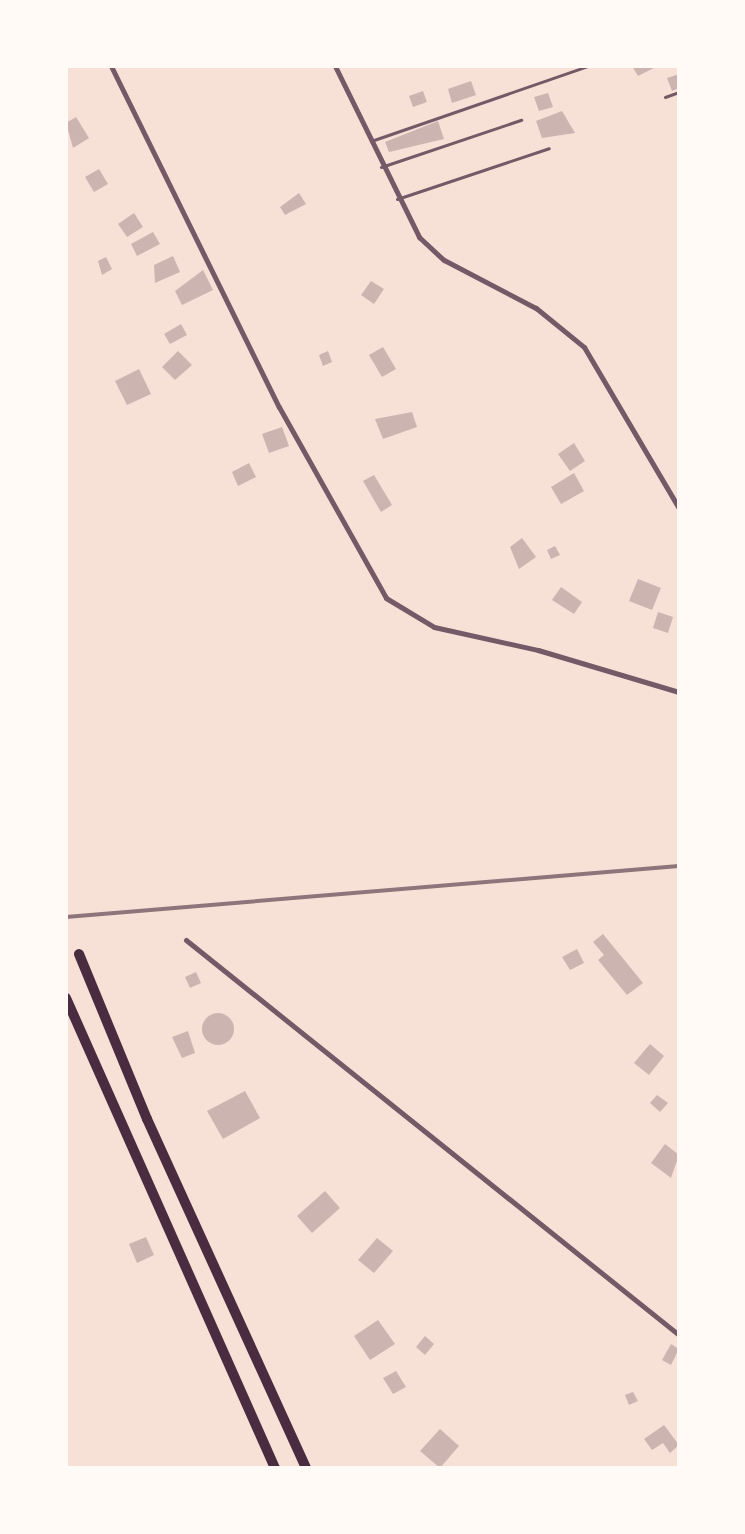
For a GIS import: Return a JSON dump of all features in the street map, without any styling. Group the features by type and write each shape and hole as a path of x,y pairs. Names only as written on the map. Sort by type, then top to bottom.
{"highway":[{"path":"79,954 147,1119 306,1468"},
{"path":"66,998 275,1468"}],"street":[{"path":"111,66 279,407 386,598 434,627 538,650 679,692"},
{"path":"335,66 397,199 436,254 536,308 584,347 679,508"},
{"path":"186,940 679,1335"}],"lane":[{"path":"370,142 587,66"},
{"path":"665,97 679,92"},
{"path":"381,167 521,120"},
{"path":"397,199 549,148"}],"building":[{"path":"632,66 658,66 638,76"},
{"path":"679,74 679,88 672,91 667,78"},
{"path":"471,81 476,95 452,103 448,89"},
{"path":"423,91 427,102 413,107 409,96"},
{"path":"548,93 553,107 539,111 534,97"},
{"path":"562,111 575,133 542,138 536,121"},
{"path":"76,117 89,138 73,148 66,123"},
{"path":"438,121 444,139 389,152 385,142"},
{"path":"99,169 108,184 94,192 85,177"},
{"path":"299,193 306,204 285,215 280,207"},
{"path":"134,213 143,227 127,237 118,224"},
{"path":"153,232 160,244 137,256 131,244"},
{"path":"173,256 180,272 155,283 154,265"},
{"path":"106,257 112,269 102,275 98,261"},
{"path":"203,270 213,290 182,305 175,291"},
{"path":"371,281 384,289 374,304 361,295"},
{"path":"181,324 187,335 170,344 164,334"},
{"path":"383,347 396,369 382,377 369,355"},
{"path":"178,351 192,365 175,380 162,367"},
{"path":"328,351 332,362 323,366 319,355"},
{"path":"139,369 151,394 127,405 115,381"},
{"path":"412,412 417,427 383,439 375,419"},
{"path":"282,427 289,446 269,453 262,434"},
{"path":"574,443 585,461 570,471 558,454"},
{"path":"249,463 256,477 238,486 232,472"},
{"path":"574,473 584,491 561,504 551,487"},
{"path":"374,475 392,505 381,512 363,481"},
{"path":"522,538 536,557 519,569 510,547"},
{"path":"555,546 560,555 551,559 547,550"},
{"path":"638,579 661,588 652,610 629,601"},
{"path":"561,587 582,602 574,614 552,600"},
{"path":"658,612 673,617 668,633 653,628"},
{"path":"603,934 643,983 627,995 598,960 604,955 593,942"},
{"path":"577,949 584,963 570,970 562,957"},
{"path":"196,972 201,983 190,988 185,977"},
{"path":"218,1013 229,1018 234,1029 229,1040 218,1045 207,1040 202,1029 207,1018"},
{"path":"188,1031 195,1053 182,1058 172,1037"},
{"path":"650,1044 664,1056 649,1075 634,1063"},
{"path":"245,1091 260,1118 223,1139 207,1111"},
{"path":"657,1095 668,1103 660,1112 650,1103"},
{"path":"665,1144 679,1155 671,1178 651,1163"},
{"path":"325,1191 340,1208 312,1233 297,1216"},
{"path":"146,1237 154,1255 137,1263 129,1244"},
{"path":"377,1238 393,1251 374,1273 358,1260"},
{"path":"378,1320 395,1344 370,1360 354,1336"},
{"path":"425,1336 434,1344 425,1355 416,1347"},
{"path":"671,1344 679,1349 671,1365 662,1360"},
{"path":"396,1371 406,1387 393,1394 383,1378"},
{"path":"633,1392 638,1401 629,1405 625,1395"},
{"path":"664,1425 679,1445 670,1453 663,1443 652,1450 644,1439"},
{"path":"440,1429 459,1446 440,1468 420,1451"}],"railway":[{"path":"66,917 679,866"}]}
